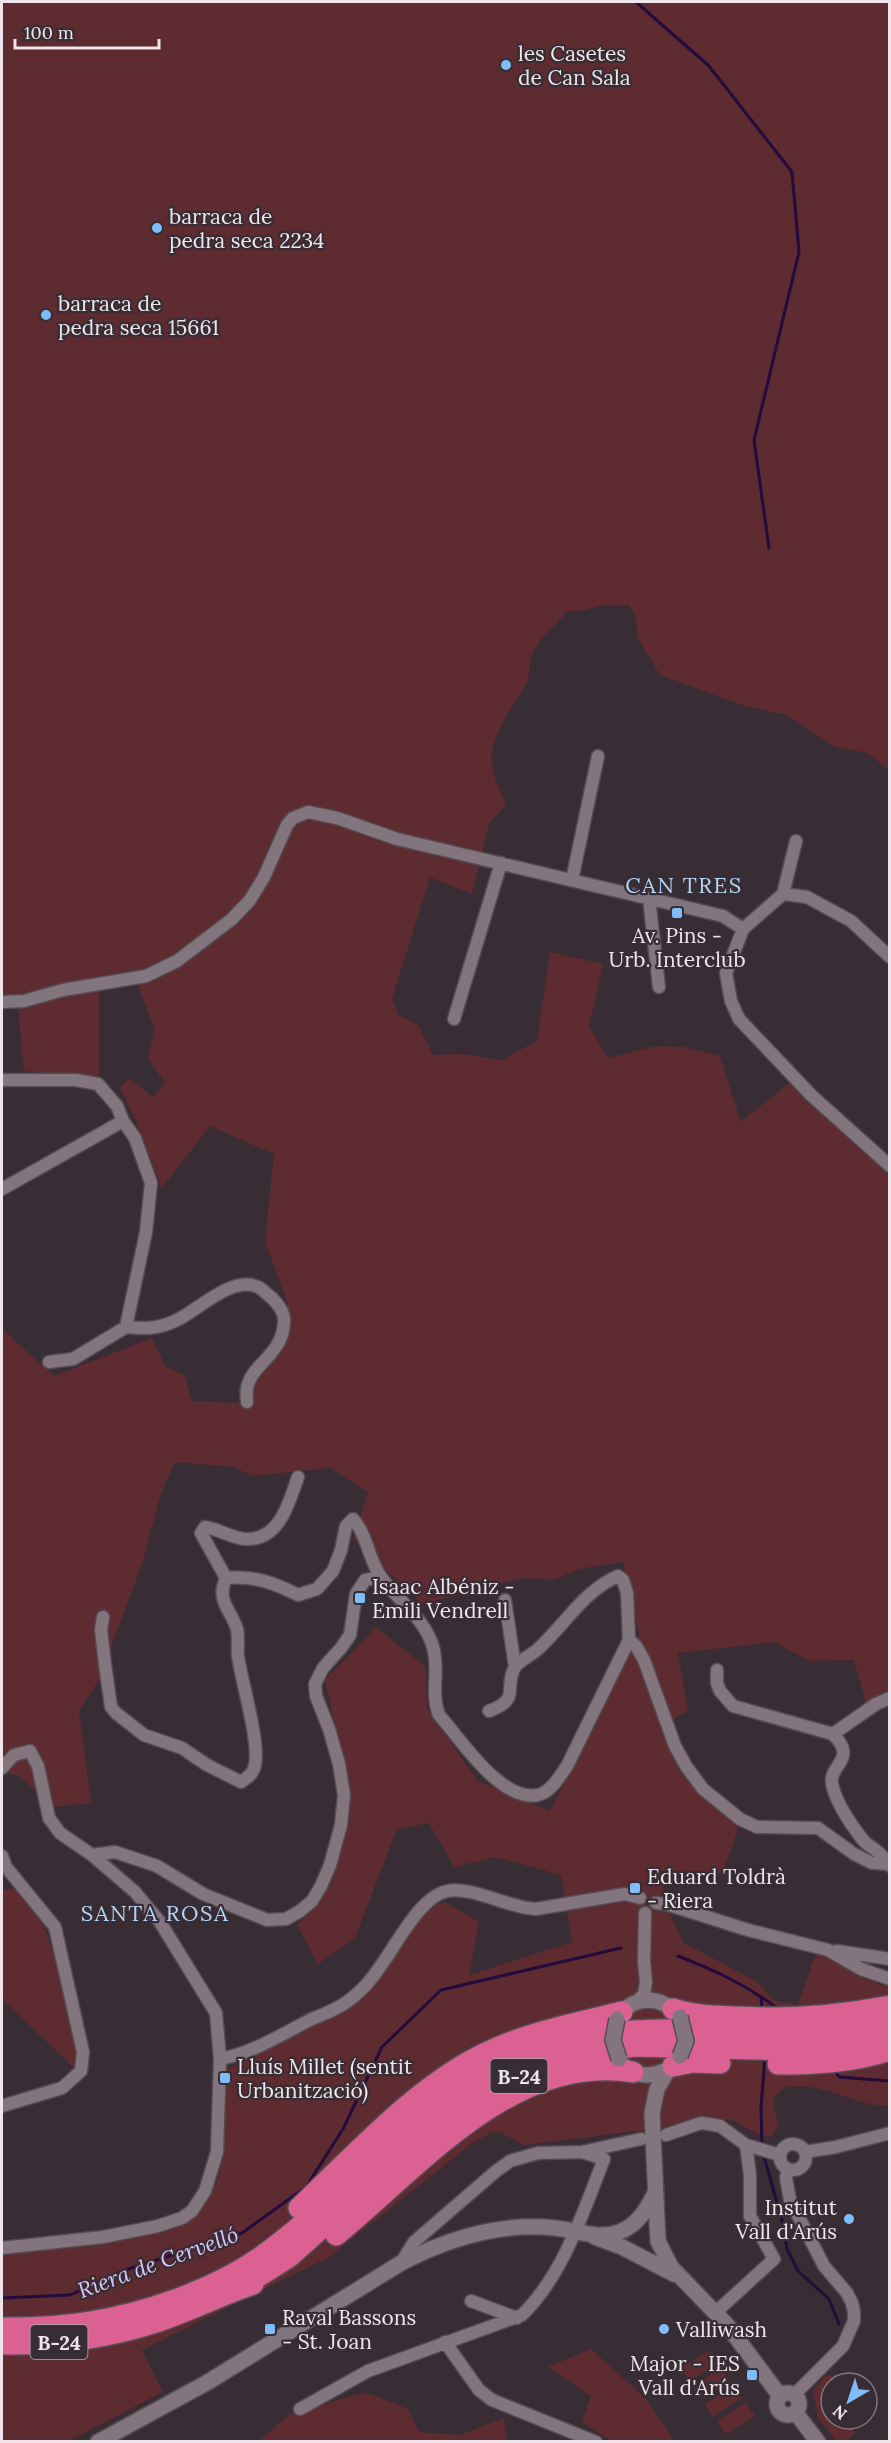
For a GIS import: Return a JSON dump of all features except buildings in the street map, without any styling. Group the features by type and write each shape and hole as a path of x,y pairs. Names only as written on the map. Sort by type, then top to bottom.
{"highway":[{"path":"671,2009 702,2016 802,2018 890,2006"},
{"path":"181,2297 280,2225 399,2114 452,2072 489,2051 527,2036 625,2011"},
{"name":"B-24","path":"2,2328 91,2322 181,2297 225,2278 258,2259 307,2220 433,2107 500,2066 539,2049 629,2031 797,2034 869,2025 890,2020"},
{"name":"B-24","path":"2,2344 39,2344 116,2334 179,2314 240,2288 289,2257 421,2139 464,2106 484,2093 541,2066 587,2053 634,2046 798,2050 851,2044 890,2035"},
{"path":"674,2064 693,2062 821,2063 864,2058 890,2050"},
{"path":"240,2288 280,2272 323,2246 438,2145 485,2111 545,2081 569,2073 626,2066"}],"street":[{"path":"572,880 598,756"},
{"path":"2,1002 24,1001 63,990 146,976 177,961 232,919 250,900 264,876 287,825 293,818 303,813 318,813 397,839 723,916 743,929"},
{"path":"796,841 783,894 743,929 726,973 731,1001 739,1019 811,1095 890,1166"},
{"path":"454,1019 501,863"},
{"path":"783,894 807,897 850,921 890,957"},
{"path":"650,898 658,987"},
{"path":"2,1080 76,1080 98,1084 117,1106 123,1121 135,1138 151,1183 146,1232 126,1328"},
{"path":"2,1189 123,1121"},
{"path":"50,1362 73,1359 126,1328 152,1329 176,1320 227,1288 248,1284 259,1287 279,1305 285,1318 280,1344 253,1376 247,1387 247,1402"},
{"path":"226,1578 201,1533 205,1527 247,1539 263,1535 276,1527 285,1514 298,1477"},
{"path":"226,1578 256,1578 298,1595 316,1589 333,1571 341,1550 346,1526 353,1519 361,1528 381,1577 426,1628 437,1663 435,1696 439,1715 479,1765 522,1794 539,1795 555,1784 567,1766 628,1640 627,1593 623,1580 618,1576 604,1582 538,1649 515,1667"},
{"path":"92,1855 115,1852 157,1866 203,1893 267,1920 286,1919 300,1911 312,1900 330,1865 341,1825 344,1795 339,1764 316,1696 315,1684 323,1668 350,1635 356,1594 365,1580 381,1577"},
{"path":"103,1617 100,1630 111,1707 116,1713 144,1735 182,1748 207,1765 241,1782 251,1776 255,1768 255,1745 242,1680 236,1628 222,1599 221,1589 226,1578"},
{"path":"489,1711 502,1706 508,1699 515,1667 505,1600"},
{"path":"628,1640 636,1646 644,1660 675,1746 703,1789 740,1819 757,1827 818,1828 854,1854 872,1863 889,1865"},
{"path":"717,1670 717,1683 720,1691 733,1706 832,1734 839,1740 844,1753 843,1761 833,1774 832,1787 864,1840 882,1855 889,1865"},
{"path":"832,1734 890,1698"},
{"path":"2,1768 14,1755 30,1751 38,1766 49,1818 60,1833 92,1855 135,1892 160,1922 216,2013 220,2059 215,2158 206,2191 192,2211 171,2223 114,2235 2,2248"},
{"path":"2,1856 6,1867 55,1927 83,2052 81,2071 62,2088 26,2101 2,2106"},
{"path":"220,2059 246,2052 348,2002 380,1970 427,1901 453,1890 536,1909 625,1894 640,1898 649,1896 656,1904 666,1904 739,1928 828,1950 890,1959"},
{"path":"640,1898 638,1906 645,1913 646,1988 625,2011 613,2040 626,2066 646,2091 652,2113 658,2241 665,2258 680,2277 716,2312 787,2395"},
{"path":"645,1913 653,1910 656,1904"},
{"path":"828,1950 861,1969 890,1979"},
{"path":"646,1974 671,2009 686,2041 657,2089 652,2113"},
{"path":"625,2011 671,2009"},
{"path":"626,2066 651,2076 674,2064"},
{"path":"666,2135 702,2123 709,2124 720,2126 748,2146 776,2153 788,2169 800,2168 806,2160 805,2152 800,2146 789,2144 776,2153"},
{"path":"805,2152 836,2147 890,2133"},
{"path":"401,2263 414,2242 510,2161 526,2155 550,2151 582,2152 641,2139"},
{"path":"716,2312 774,2259 750,2216 748,2146"},
{"path":"300,2409 368,2371 517,2318 531,2306 581,2232 604,2159 582,2152"},
{"path":"788,2169 786,2178 790,2200 824,2266 847,2294 854,2312 850,2332 843,2346 777,2406 782,2413 789,2415 795,2412 818,2442"},
{"path":"98,2442 208,2382 401,2263 444,2242 488,2230 529,2227 611,2234 627,2228 643,2213 655,2193"},
{"path":"581,2232 622,2247 680,2277"},
{"path":"471,2301 517,2318"},
{"path":"445,2342 479,2390 492,2400 596,2442"}],"shaded area":[{"path":"2,2 889,2 889,770 868,753 835,747 787,715 745,706 660,675 638,638 635,616 629,605 601,605 585,610 567,611 535,648 527,682 502,724 493,745 491,756 493,771 506,805 489,823 472,894 430,877 392,999 398,1015 418,1025 433,1055 463,1054 501,1060 537,1041 550,952 603,964 589,1027 608,1058 656,1046 684,1047 720,1056 741,1122 789,1083 889,1171 889,1693 866,1703 854,1660 810,1661 774,1642 678,1653 688,1711 662,1725 685,1776 739,1827 722,1874 666,1875 662,1898 684,1943 756,1981 773,2000 798,2005 816,1953 879,1984 889,1986 889,2106 866,2103 816,2088 801,2086 779,2091 774,2101 778,2125 772,2137 759,2135 737,2122 705,2115 663,2128 524,2145 500,2132 492,2132 471,2144 329,2257 142,2350 163,2392 69,2441 2,2441 2,2255 175,2226 200,2212 219,2177 227,2069 351,2005 427,1907 445,1902 479,1922 469,1975 572,1942 561,1875 495,1857 454,1867 429,1823 397,1829 355,1938 318,1964 297,1925 319,1903 334,1871 350,1821 341,1752 325,1680 376,1627 426,1667 427,1709 478,1781 550,1811 639,1633 623,1562 579,1569 554,1580 522,1578 422,1604 353,1539 368,1492 330,1468 252,1476 234,1467 175,1462 161,1493 143,1561 99,1680 79,1711 91,1803 54,1807 17,1775 2,1772 2,1329 54,1376 152,1338 165,1366 184,1375 192,1401 240,1403 284,1347 288,1304 265,1242 274,1154 210,1126 162,1188 136,1121 120,1088 130,1078 153,1097 165,1083 148,1059 154,1029 133,970 99,977 99,1079 24,1071 17,994 2,994"},
{"path":"15,1888 45,1927 78,2037 75,2069 4,2001 2,1993 2,1890"},
{"path":"591,2349 646,2399 675,2441 611,2441 582,2422 591,2396 548,2367"},
{"path":"710,2350 718,2363 689,2382 681,2368"},
{"path":"722,2368 730,2381 701,2399 693,2386"},
{"path":"819,2384 819,2419 818,2418 813,2391"},
{"path":"734,2385 742,2398 713,2417 705,2404"},
{"path":"365,2392 408,2409 419,2432 460,2435 504,2418 507,2441 258,2442 290,2414"},
{"path":"746,2403 755,2416 726,2434 717,2421"},
{"path":"829,2431 854,2431 855,2434 845,2441 837,2441"}],"waterway":[{"path":"636,2 709,66 792,172 799,252 754,440 769,548"},
{"name":"Riera de Cervelló","path":"2,2298 70,2295 125,2270 242,2233 306,2187 343,2129 382,2047 441,1990 621,1948"},
{"path":"678,1956 730,1979 778,2009"},
{"path":"761,1996 762,2009"},
{"path":"762,2146 761,2107 765,2057"},
{"path":"835,2071 839,2077 890,2081"},
{"path":"763,2153 783,2224 787,2249 798,2271 829,2299 839,2324"}],"place":[{"name":"les Casetes de Can Sala","path":"506,65"},
{"name":"barraca de pedra seca 2234","path":"157,228"},
{"name":"barraca de pedra seca 15661","path":"46,315"},
{"name":"Av. Pins - Urb. Interclub","path":"677,913"},
{"name":"Isaac Albéniz - Emili Vendrell","path":"360,1598"},
{"name":"Eduard Toldrà - Riera","path":"635,1888"},
{"name":"Lluís Millet (sentit Urbanització)","path":"225,2078"},
{"name":"Institut Vall d'Arús","path":"849,2219"},
{"name":"Raval Bassons - St. Joan","path":"270,2329"},
{"name":"Valliwash","path":"664,2329"},
{"name":"Major - IES Vall d'Arús","path":"752,2375"}],"district":[{"name":"CAN TRES","path":"684,885"},
{"name":"SANTA ROSA","path":"155,1913"}]}
